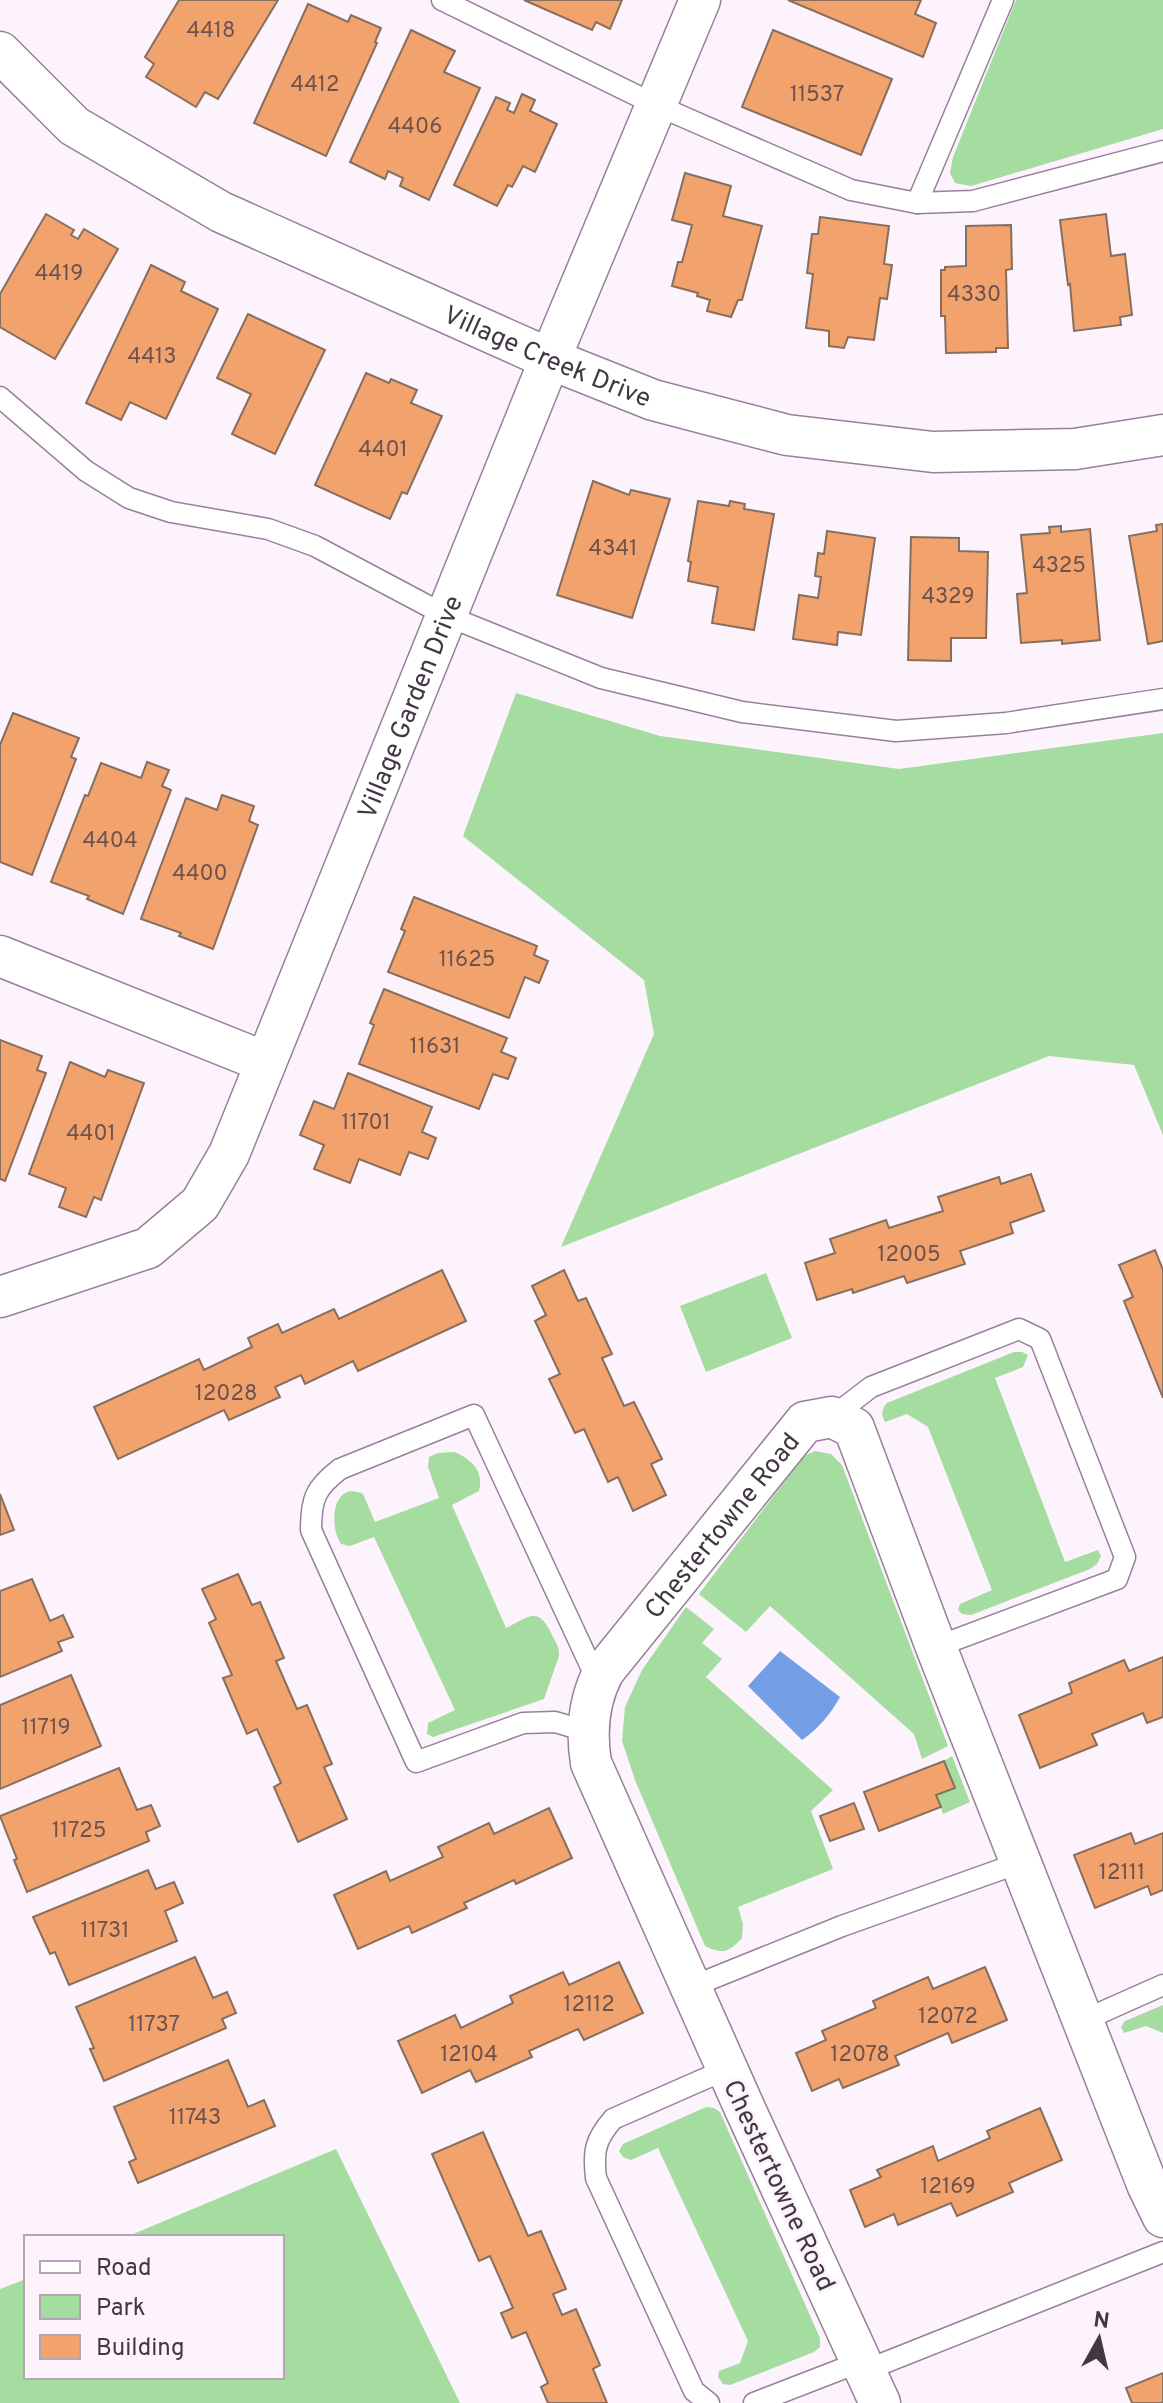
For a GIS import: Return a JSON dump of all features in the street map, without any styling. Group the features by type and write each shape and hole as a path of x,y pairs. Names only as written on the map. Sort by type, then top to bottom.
{"street":[{"name":"Village Garden Drive","path":"0,1297 148,1248 200,1204 229,1154 445,615 700,0"},
{"name":"Village Creek Drive","path":"0,52 74,126 221,212 550,359 653,400 787,435 933,452 1075,449 1163,435"},
{"path":"0,956 265,1062"},
{"path":"832,1417 854,1428 1019,1861 1163,2217"},
{"name":"Chestertowne Road","path":"832,1417 805,1422 604,1671 590,1711 589,1732 591,1763 868,2379"}],"lane":[{"path":"442,0 656,105 851,190 917,203 973,201 1163,151"},
{"path":"917,203 1003,0"},
{"path":"0,397 86,471 129,498 171,512 268,529 303,542 445,615 601,678 742,712 896,731 1006,723 1163,699"},
{"path":"832,1417 871,1387 1019,1329 1040,1339 1125,1557 1117,1579 936,1647"},
{"path":"589,1732 555,1722 523,1723 416,1762 311,1530 311,1505 322,1482 340,1469 474,1415 598,1682"},
{"path":"691,1987 842,1926 1019,1861"},
{"path":"1082,2021 1163,1985"},
{"path":"709,2403 694,2391 596,2178 593,2155 601,2133 613,2119 727,2069"},
{"path":"754,2403 868,2379 1163,2252"}],"green space":[{"path":"1016,0 1163,0 1163,129 971,186 955,183 950,173 953,157"},
{"path":"516,693 660,736 899,769 1163,733 1163,1135 1134,1065 1049,1056 561,1247 654,1034 644,980 463,836"},
{"path":"766,1273 792,1338 706,1372 680,1306"},
{"path":"1014,1352 1028,1355 1023,1367 995,1378 1065,1562 1098,1550 1101,1556 1090,1569 971,1615 962,1614 958,1610 960,1604 992,1590 928,1427 907,1414 885,1422 882,1414 887,1403"},
{"path":"815,1451 831,1454 842,1465 948,1746 922,1759 914,1734 770,1606 746,1632 699,1594 804,1456"},
{"path":"455,1452 475,1467 480,1484 479,1491 452,1505 506,1628 531,1616 540,1618 559,1649 559,1656 544,1699 433,1737 427,1734 428,1723 455,1710 374,1537 350,1546 341,1544 334,1516 339,1499 353,1491 363,1494 375,1522 439,1498 428,1467 429,1457"},
{"path":"686,1607 714,1629 702,1643 722,1659 706,1677 833,1790 811,1811 833,1869 738,1907 743,1924 742,1938 729,1949 721,1951 705,1946 635,1780 622,1741 625,1707 642,1670"},
{"path":"952,1756 970,1802 943,1814 936,1795 955,1787 944,1761"},
{"path":"1163,2005 1163,2033 1146,2026 1124,2033 1121,2027 1125,2021"},
{"path":"706,2107 720,2112 820,2338 820,2347 814,2352 730,2385 723,2384 718,2377 719,2371 740,2363 748,2341 658,2148 631,2160 619,2151 623,2144"},
{"path":"336,2149 460,2403 0,2403 0,2289 24,2280 24,2379 284,2379 284,2235 131,2235"}],"water":[{"path":"780,1651 840,1697 824,1721 802,1740 748,1686"}],"building":[{"path":"179,0 278,0 218,99 205,92 196,107 146,77 154,64 145,57"},
{"path":"524,0 622,0 610,29 596,22 592,30"},
{"path":"788,0 921,0 915,14 936,23 923,57"},
{"path":"308,4 348,22 351,15 381,28 326,156 254,123"},
{"path":"411,30 455,51 444,72 480,88 429,200 400,186 403,178 388,171 385,179 350,162"},
{"path":"773,30 892,79 861,155 742,107"},
{"path":"522,94 535,100 530,111 557,124 535,172 523,166 497,206 454,185 496,97 510,103 507,110 514,113"},
{"path":"685,173 731,186 723,216 762,226 742,300 738,300 731,317 707,311 710,300 697,296 698,293 672,286 692,225 672,220"},
{"path":"46,214 74,230 71,235 78,239 84,229 118,249 55,359 0,327 0,294"},
{"path":"1106,214 1111,256 1125,254 1132,315 1120,317 1121,325 1074,331 1060,220"},
{"path":"820,217 889,226 884,264 892,265 887,299 880,298 874,340 848,337 844,348 829,346 829,331 806,328 813,274 807,273 812,234 818,234"},
{"path":"1011,225 1012,269 1006,270 1008,348 996,348 996,352 946,353 945,316 941,316 941,270 966,266 966,226"},
{"path":"151,265 185,282 181,291 218,309 166,419 130,402 121,420 86,403"},
{"path":"248,314 325,350 275,454 232,434 251,394 217,378"},
{"path":"366,373 417,390 411,403 442,416 407,494 402,492 390,519 315,485"},
{"path":"593,481 629,495 631,490 670,499 632,618 557,595"},
{"path":"698,501 729,506 730,501 745,504 744,509 774,514 754,630 712,623 718,587 688,581 691,562 688,561"},
{"path":"1163,524 1163,641 1148,644 1129,536 1157,531 1156,525"},
{"path":"1061,526 1061,532 1090,529 1100,640 1062,644 1062,640 1021,643 1017,594 1027,593 1021,535 1050,533 1049,527"},
{"path":"827,531 875,538 861,635 838,632 837,645 793,639 799,595 818,598 821,577 815,576 818,553 824,554"},
{"path":"911,537 959,538 959,551 988,552 986,638 951,638 951,661 908,660"},
{"path":"13,713 79,738 71,757 76,759 32,875 0,862 0,745"},
{"path":"147,762 169,770 162,786 171,790 123,914 87,899 89,896 51,882 101,763 141,778"},
{"path":"222,795 254,806 249,821 258,825 213,949 179,936 181,933 141,919 186,798 217,810"},
{"path":"414,897 537,946 534,955 548,961 539,983 525,977 509,1018 388,972 405,931 401,929"},
{"path":"384,989 507,1038 501,1052 516,1058 508,1079 493,1074 479,1109 359,1064 374,1025 370,1023"},
{"path":"0,1040 42,1056 37,1070 46,1073 5,1181 0,1179"},
{"path":"70,1062 105,1077 108,1070 144,1083 101,1200 94,1197 86,1217 59,1207 66,1188 29,1174"},
{"path":"348,1073 432,1107 422,1132 436,1138 428,1159 409,1152 400,1175 359,1159 350,1183 314,1169 324,1145 300,1135 314,1101 334,1109"},
{"path":"1031,1174 1044,1211 1010,1223 1013,1233 960,1251 965,1264 907,1283 904,1276 853,1293 852,1289 817,1300 805,1263 835,1253 830,1239 886,1220 889,1228 943,1211 938,1197 999,1177 1001,1184"},
{"path":"1155,1250 1163,1270 1163,1398 1124,1301 1133,1297 1119,1265"},
{"path":"442,1270 466,1321 358,1371 353,1361 305,1384 301,1375 275,1387 280,1397 229,1420 224,1410 118,1459 94,1407 199,1359 204,1370 252,1347 248,1338 278,1324 282,1333 334,1309 339,1319"},
{"path":"564,1270 578,1301 586,1298 612,1354 602,1358 624,1406 634,1402 662,1459 651,1464 666,1495 633,1511 618,1477 608,1482 584,1429 575,1433 549,1379 560,1374 535,1321 546,1315 532,1286"},
{"path":"0,1494 14,1530 0,1535"},
{"path":"238,1574 252,1605 260,1602 284,1658 276,1661 297,1709 307,1705 332,1764 324,1767 347,1819 298,1842 274,1787 281,1783 257,1729 247,1734 223,1678 232,1675 209,1623 216,1619 202,1589"},
{"path":"32,1579 50,1621 63,1615 73,1637 58,1642 62,1651 0,1677 0,1591"},
{"path":"1163,1657 1163,1717 1147,1723 1143,1713 1092,1734 1097,1745 1040,1768 1019,1715 1072,1693 1069,1683 1124,1660 1129,1671"},
{"path":"71,1675 101,1746 0,1789 0,1705"},
{"path":"944,1761 955,1788 936,1795 941,1807 879,1831 864,1792"},
{"path":"119,1768 137,1810 151,1805 160,1826 146,1832 149,1841 27,1892 0,1816"},
{"path":"854,1803 864,1829 830,1841 820,1816"},
{"path":"549,1808 572,1858 516,1884 514,1880 464,1903 467,1908 412,1933 409,1926 358,1949 334,1895 386,1871 390,1881 443,1857 438,1847 489,1823 494,1834"},
{"path":"1131,1833 1135,1844 1163,1833 1163,1890 1151,1895 1148,1886 1095,1908 1074,1855"},
{"path":"148,1870 156,1889 174,1882 183,1903 165,1911 177,1941 69,1985 55,1952 50,1954 33,1917"},
{"path":"195,1957 213,1998 227,1992 236,2013 222,2019 226,2028 104,2081 76,2007"},
{"path":"619,1962 643,2013 584,2040 578,2029 529,2051 532,2057 476,2082 470,2070 422,2093 398,2041 455,2015 461,2028 513,2003 510,1996 563,1972 569,1985"},
{"path":"985,1967 1007,2020 952,2043 948,2033 895,2056 899,2065 843,2088 839,2079 812,2091 796,2053 826,2040 822,2031 876,2008 873,2001 928,1977 933,1989"},
{"path":"228,2060 248,2107 264,2100 275,2126 138,2183 129,2162 136,2159 114,2107"},
{"path":"1040,2108 1062,2160 1009,2183 1013,2192 957,2216 951,2203 898,2225 894,2214 865,2227 850,2190 881,2177 877,2170 933,2146 938,2161 990,2138 987,2131"},
{"path":"483,2132 528,2236 541,2231 566,2289 553,2294 562,2315 576,2309 600,2365 593,2369 607,2403 548,2403 541,2387 548,2383 526,2332 512,2338 501,2313 513,2308 490,2256 479,2261 432,2154"},
{"path":"1163,2373 1163,2403 1132,2403 1126,2388"}]}
